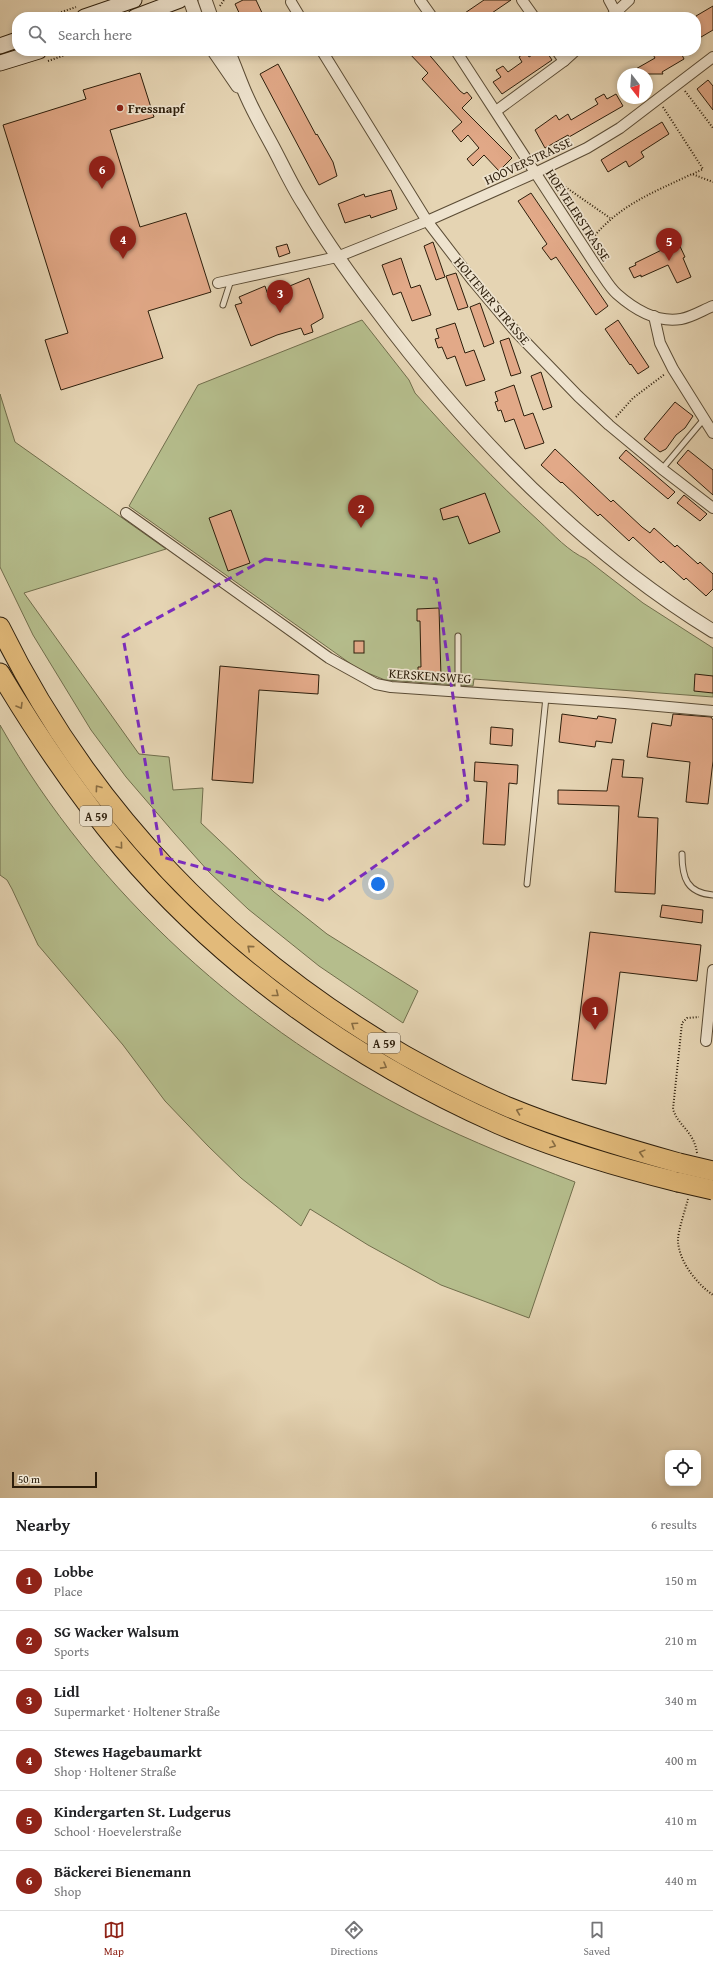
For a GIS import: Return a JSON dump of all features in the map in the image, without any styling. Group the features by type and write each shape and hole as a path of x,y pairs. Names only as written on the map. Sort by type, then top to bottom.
{"highway":[{"name":"A 59","path":"0,627 42,704 78,760 110,804 182,886 228,929 288,980 360,1030 431,1070 506,1106 566,1130 679,1163 713,1171"},
{"name":"A 59","path":"0,673 25,715 62,770 124,851 168,898 214,942 276,994 353,1048 421,1086 499,1124 564,1149 614,1165 713,1190"}],"main road":[{"path":"83,11 134,0"},
{"path":"148,12 180,0"},
{"path":"0,46 12,42"},
{"path":"0,63 23,56"}],"street":[{"path":"190,0 194,12"},
{"path":"205,0 209,12"},
{"path":"420,0 428,12"},
{"path":"522,0 530,12"},
{"path":"609,0 612,12"},
{"path":"616,12 629,0"},
{"path":"291,2 297,12"},
{"path":"217,56 247,98"},
{"path":"230,56 247,98 304,205 337,257 414,361 488,444 519,476 591,543 674,607 713,631"},
{"name":"HOLTENER STRASSE","path":"325,56 427,221 473,281 516,332 609,425 662,470 713,508"},
{"name":"HOEVELERSTRASSE","path":"459,56 584,248 616,293 640,311 654,316 670,319 682,318 713,306"},
{"path":"560,56 564,61"},
{"path":"496,111 570,56"},
{"name":"HOOVERSTRASSE","path":"337,257 538,177 620,128 713,57"},
{"path":"218,283 337,257"},
{"path":"654,316 660,343 673,369 713,434"},
{"name":"KERSKENSWEG","path":"126,513 329,658 376,684 391,687 546,697 713,711"},
{"path":"706,1041 713,970"}],"lane":[{"path":"223,305 231,280"},
{"path":"662,470 704,419"},
{"path":"458,636 458,692"},
{"path":"527,884 546,697"},
{"path":"682,854 682,868 688,884 703,894 713,895"}],"path":[{"path":"679,84 713,128"},
{"path":"584,248 610,218 629,204 703,169 667,111 657,101"},
{"path":"692,174 713,182"},
{"path":"538,177 562,184 610,218"},
{"path":"609,425 633,398 673,369"}],"highlighted area":[{"path":"265,559 436,579 468,800 326,901 162,857 123,637"}],"green space":[{"path":"362,320 409,380 415,393 491,475 556,537 567,547 579,556 586,559 643,603 713,648 713,697 474,679 473,686 385,680 358,669 129,506 198,385"},
{"path":"0,394 15,442 166,549 24,593 139,754 169,757 173,790 203,788 201,823 274,892 327,934 418,991 403,1023 319,966 248,909 209,872 175,834 126,777 91,730 33,635 0,567"},
{"path":"0,725 39,787 82,845 130,901 182,952 238,1000 297,1043 358,1082 422,1117 479,1143 575,1182 529,1318 441,1285 368,1245 310,1209 301,1226 241,1178 165,1101 123,1045 38,945 12,889 7,880 0,875"}],"building":[{"path":"243,0 256,0 262,12 239,12 235,4"},
{"path":"484,0 511,0 493,12 466,12"},
{"path":"713,6 713,30 701,37 701,13"},
{"path":"412,56 430,56 460,91 464,94 467,92 472,98 462,108 512,158 499,171 484,155 473,166 467,159 479,148 468,135 461,142 452,131 462,122 422,79 428,73"},
{"path":"520,56 549,56 552,60 502,94 493,82 501,77 496,70 503,66 508,72 522,62 519,57"},
{"path":"654,56 682,56 684,59 662,72 663,74 653,74 653,68 638,68 655,58"},
{"path":"278,64 316,135 317,134 333,162 337,176 319,185 260,74"},
{"path":"140,73 154,117 110,130 140,227 186,213 211,292 148,311 163,358 61,390 45,340 68,333 3,125 86,99 83,90"},
{"path":"708,80 713,86 713,110 697,89"},
{"path":"604,94 607,99 616,94 617,104 622,104 623,106 569,137 568,135 545,148 535,130 556,115 559,120 568,114 571,120 598,104 595,99"},
{"path":"662,122 669,134 641,152 644,157 629,167 626,161 608,172 601,160"},
{"path":"391,190 397,209 371,218 370,215 345,223 338,204 364,194 365,197"},
{"path":"531,193 608,306 596,315 556,257 551,260 542,248 547,244 518,201"},
{"path":"433,242 445,277 436,280 424,246"},
{"path":"678,242 685,257 683,258 691,277 677,283 668,265 641,277 641,275 634,278 629,268 636,265 635,263"},
{"path":"287,244 290,253 279,257 276,247"},
{"path":"401,258 411,288 420,285 431,315 412,321 401,292 393,295 382,265"},
{"path":"456,273 468,307 458,310 446,276"},
{"path":"309,278 323,315 323,318 311,325 313,332 304,335 301,328 277,335 251,346 235,305 242,303 239,297 265,286 268,295"},
{"path":"480,303 494,343 484,347 470,307"},
{"path":"618,320 649,367 638,374 605,329"},
{"path":"455,323 465,353 474,350 485,380 466,386 455,356 447,359 442,347 438,348 435,339 439,338 436,329"},
{"path":"509,338 521,373 511,376 500,341"},
{"path":"541,372 552,407 543,410 531,376"},
{"path":"514,385 524,416 533,413 544,443 525,449 514,419 505,422 501,410 498,411 495,402 498,401 495,392"},
{"path":"675,402 693,416 685,428 676,435 666,449 660,452 644,439"},
{"path":"555,449 611,502 613,500 642,527 650,533 654,528 675,547 677,545 698,564 700,562 713,574 713,589 706,596 686,578 684,580 663,561 661,563 633,537 629,541 600,514 598,516 562,482 561,483 541,465"},
{"path":"626,450 675,492 668,499 619,458"},
{"path":"688,450 713,470 713,495 677,463"},
{"path":"485,493 500,532 469,544 458,516 443,520 440,509"},
{"path":"684,495 707,514 700,521 677,503"},
{"path":"231,510 250,563 228,571 209,518"},
{"path":"439,608 441,677 418,678 418,667 421,667 420,621 417,621 417,609"},
{"path":"354,641 364,641 364,653 354,653"},
{"path":"220,666 319,675 318,694 259,690 253,783 212,780"},
{"path":"695,674 713,676 713,693 694,691"},
{"path":"562,714 597,719 598,716 616,719 612,743 596,741 595,747 559,742"},
{"path":"673,714 711,717 713,720 713,761 708,804 686,802 690,762 647,757 652,723 671,726"},
{"path":"491,727 513,729 512,746 490,744"},
{"path":"612,759 624,760 622,777 643,778 638,817 658,818 655,894 615,892 619,806 558,804 558,790 607,791"},
{"path":"475,762 518,765 517,784 509,783 505,845 483,844 487,782 474,781"},
{"path":"662,905 703,910 702,923 660,917"},
{"path":"590,932 701,945 697,981 620,972 606,1084 572,1080"}],"place":[{"name":"Fressnapf","path":"120,108"},
{"name":"Bäckerei Bienemann","path":"102,189"},
{"name":"Stewes Hagebaumarkt","path":"123,259"},
{"name":"Kindergarten St. Ludgerus","path":"669,261"},
{"name":"Lidl","path":"280,313"},
{"name":"SG Wacker Walsum","path":"361,528"},
{"name":"Lobbe","path":"595,1030"}]}
